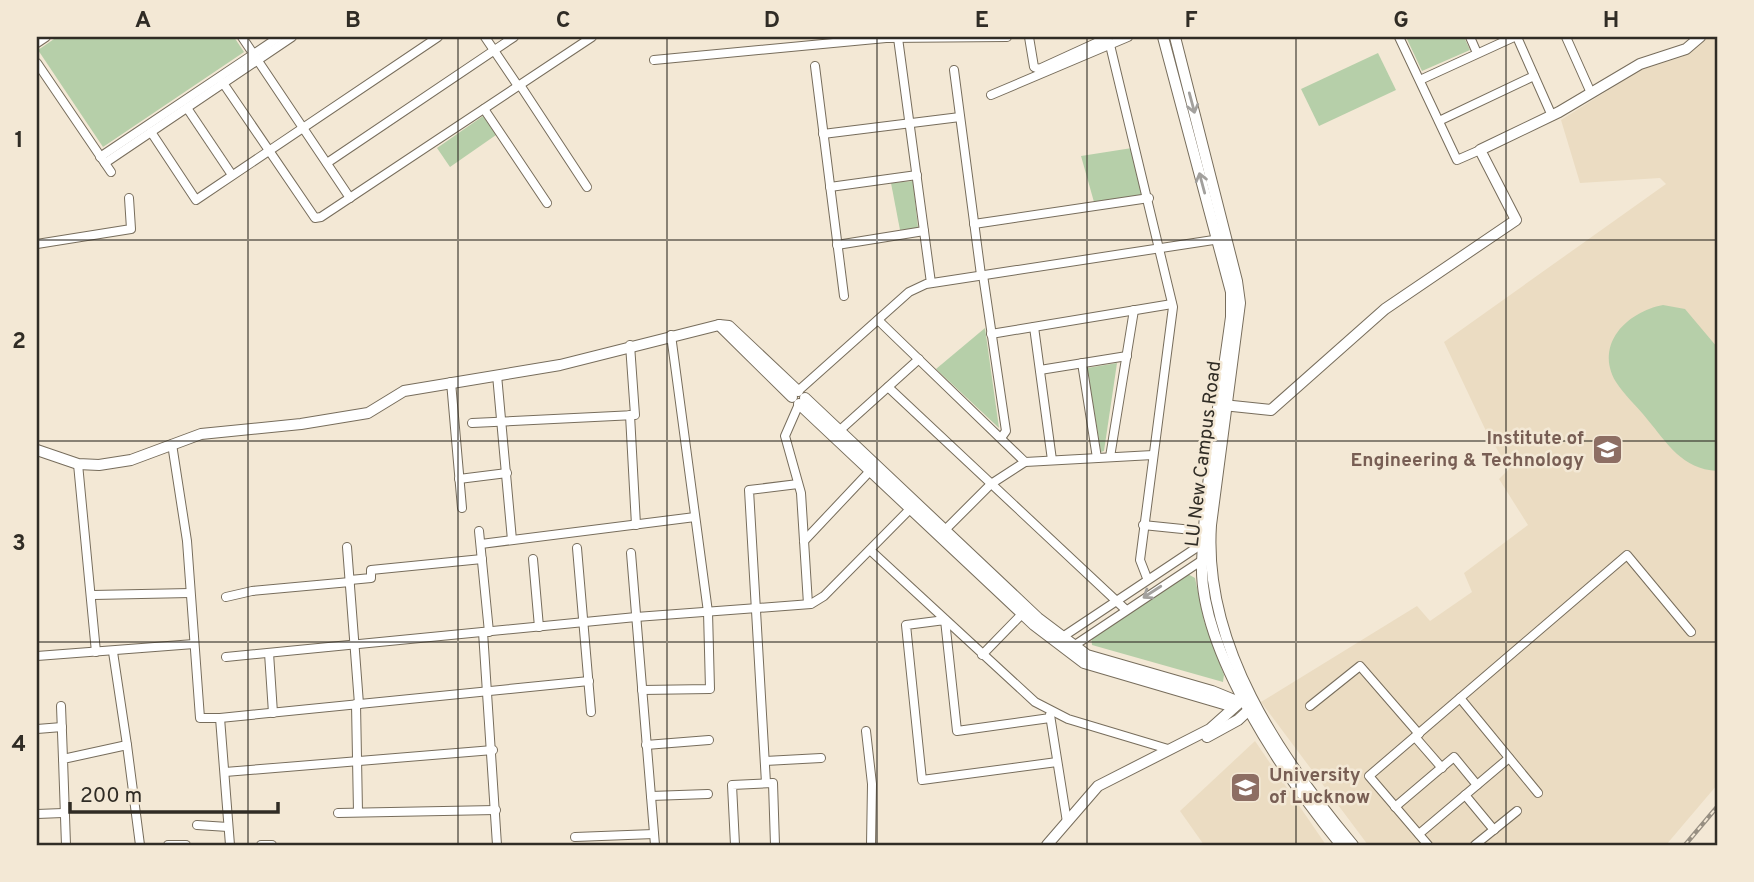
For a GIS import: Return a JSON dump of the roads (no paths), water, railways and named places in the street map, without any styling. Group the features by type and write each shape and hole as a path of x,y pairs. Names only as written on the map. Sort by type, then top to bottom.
{"street":[{"path":"37,43 46,37"},
{"path":"242,37 350,198"},
{"path":"102,160 151,132 223,83 279,37"},
{"path":"102,160 256,57 292,37"},
{"path":"151,132 196,200 438,37"},
{"path":"485,37 587,187"},
{"path":"327,163 514,37"},
{"path":"223,83 315,218 321,217 592,37"},
{"path":"654,60 898,38 1007,37"},
{"path":"1029,37 1034,67 1039,69 1110,41 1128,37"},
{"name":"LU New Campus Road","path":"1163,37 1240,303 1205,538 1205,591 1211,617 1245,703 1276,758 1342,845"},
{"name":"LU New Campus Road","path":"1175,37 1222,239"},
{"path":"1399,37 1457,160 1552,116 1640,64 1686,49 1700,37"},
{"path":"1470,37 1477,54"},
{"path":"1420,80 1515,37 1552,116"},
{"path":"1566,37 1591,93"},
{"path":"898,38 931,283"},
{"path":"991,95 1110,41"},
{"path":"1110,41 1161,248 1172,304 1143,525 1140,560 1147,578"},
{"path":"37,63 111,172"},
{"path":"815,66 844,296"},
{"path":"954,70 974,224 1006,431 1001,438"},
{"path":"1439,121 1534,76"},
{"path":"187,108 232,176"},
{"path":"484,109 547,202"},
{"path":"823,134 960,117"},
{"path":"1223,405 1271,410 1385,309 1516,220 1480,150"},
{"path":"830,187 917,175"},
{"path":"37,244 131,229 128,198"},
{"path":"974,224 1149,198"},
{"path":"838,245 924,231"},
{"path":"808,604 798,484 785,436 798,398 909,292 931,283 1222,239"},
{"path":"991,334 1172,304"},
{"path":"1110,457 1134,310"},
{"path":"878,320 1025,462"},
{"path":"37,450 78,464 99,465 131,460 201,434 301,424 368,413 404,391 560,365 630,345 719,325 798,398 870,471 945,530 1060,639"},
{"path":"1034,327 1052,460"},
{"path":"642,690 710,689 708,612 671,335"},
{"path":"472,423 635,415 630,345"},
{"path":"1040,370 1127,356"},
{"path":"839,431 919,359"},
{"path":"1082,363 1097,458"},
{"path":"497,375 512,540"},
{"path":"451,383 462,508"},
{"path":"888,387 1125,609"},
{"path":"798,398 839,431 1022,614 1087,656 1245,703 1223,724 1098,786 1048,845"},
{"path":"630,415 636,525"},
{"path":"172,444 187,541 200,718 589,681"},
{"path":"945,530 991,484 1025,462 1153,455"},
{"path":"78,464 93,595 96,652"},
{"path":"804,541 870,471"},
{"path":"459,480 507,473"},
{"path":"766,783 749,489 798,484"},
{"path":"226,657 636,617 808,604 824,596 913,506"},
{"path":"481,544 695,517"},
{"path":"1143,525 1205,538"},
{"path":"479,531 497,845"},
{"path":"1060,639 1205,538"},
{"path":"348,547 356,645 358,704 355,761 358,812"},
{"path":"577,548 591,712"},
{"path":"870,550 1014,685 1049,713 1168,749"},
{"path":"631,553 655,845"},
{"path":"1428,845 1369,776 1627,555 1691,632"},
{"path":"1071,647 1206,557"},
{"path":"226,597 252,591 371,578 371,570 482,559"},
{"path":"533,559 539,626"},
{"path":"93,595 190,593"},
{"path":"982,655 1022,614"},
{"path":"944,620 957,731 1049,713"},
{"path":"944,620 906,625 922,780 1058,762"},
{"path":"37,656 194,644"},
{"path":"113,652 140,845"},
{"path":"268,653 273,713"},
{"path":"1310,706 1360,666 1368,671 1442,768"},
{"path":"1460,698 1538,793"},
{"name":"LU New Campus Road","path":"1245,703 1324,811 1353,845"},
{"path":"61,706 66,845"},
{"path":"1049,713 1067,822"},
{"path":"220,718 230,845"},
{"path":"1055,845 1113,780 1168,749 1223,724"},
{"path":"37,729 62,727"},
{"path":"866,731 872,785 871,845"},
{"path":"646,745 709,740"},
{"path":"63,759 127,745"},
{"path":"225,772 493,750"},
{"path":"1395,807 1454,757 1477,785"},
{"path":"765,761 821,758"},
{"path":"1419,834 1509,758"},
{"path":"735,845 732,785 766,783 773,783 775,845"},
{"path":"651,796 708,794"},
{"path":"1465,795 1494,830"},
{"path":"338,813 496,810"},
{"path":"1475,845 1517,811"},
{"path":"37,814 63,813"},
{"path":"197,825 228,827"},
{"path":"575,837 654,834"},
{"path":"167,845 186,845"},
{"path":"261,845 272,845"}],"railway":[{"path":"1685,845 1717,807"}],"place":[{"name":"Institute of Engineering & Technology","path":"1607,450"},
{"name":"University of Lucknow","path":"1246,787"}]}
